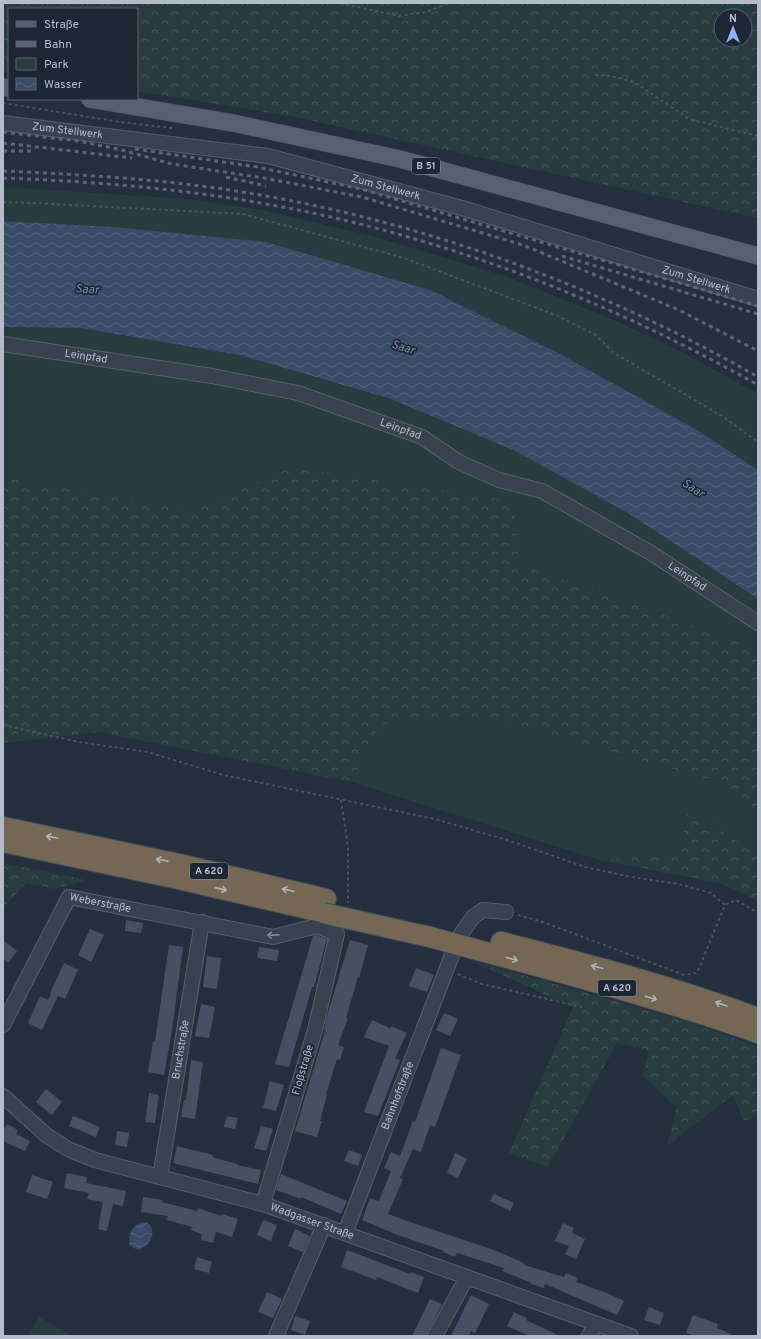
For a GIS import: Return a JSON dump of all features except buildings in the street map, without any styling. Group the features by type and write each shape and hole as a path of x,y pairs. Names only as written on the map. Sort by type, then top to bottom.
{"highway":[{"name":"A 620","path":"3,827 179,864 325,906 470,941 572,960 708,999 758,1018"},
{"name":"A 620","path":"3,842 174,878 325,906"},
{"name":"A 620","path":"470,941 704,1014 758,1033"}],"main road":[{"name":"B 51","path":"96,100 233,123 400,159 758,256"}],"street":[{"name":"Zum Stellwerk","path":"3,123 268,156 462,208 758,299"},
{"name":"Leinpfad","path":"3,344 212,376 298,393 422,438 459,462 499,480 542,491 651,553 758,623"},
{"name":"Weberstraße","path":"3,1025 69,897 202,922"},
{"name":"Bahnhofstraße","path":"346,1233 449,964 470,941 473,918 483,910 506,912"},
{"path":"347,911 470,941"},
{"name":"Floßstraße","path":"202,922 274,937 317,926 337,934 315,1030 263,1204"},
{"name":"Bruchstraße","path":"160,1177 202,922"},
{"name":"Wadgasser Straße","path":"3,1096 46,1135 68,1149 95,1160 263,1204 466,1277 593,1330 631,1336"},
{"path":"276,1336 324,1226"},
{"path":"435,1336 466,1277"}],"path":[{"path":"340,3 399,16 427,12 449,3"},
{"path":"595,75 611,76 634,82 689,119 758,136"},
{"path":"3,202 243,214 404,258 558,316 596,335 614,353 722,416 758,442"},
{"path":"3,725 80,742 148,752 223,775 435,819 510,841 585,867 631,877 679,884 711,894 725,905"},
{"path":"341,800 348,847 348,894"},
{"path":"506,912 543,922 684,975 697,973 725,905 736,900 758,913"},
{"path":"449,964 482,984 582,1007"}],"green space":[{"path":"3,3 758,3 758,218 295,117 138,91 138,8 8,8 8,73 3,72"},
{"path":"3,187 189,199 267,211 376,237 505,276 614,320 686,354 758,394 758,470 697,430 560,354 114,227 3,221"},
{"path":"3,327 81,328 239,355 387,398 513,450 628,513 758,599 758,648 522,565 288,467 194,511 3,477"},
{"path":"288,467 512,501 522,565 758,648 758,814 729,785 484,717 381,724 351,782 99,732 3,743 3,477 194,511"},
{"path":"484,717 729,785 758,814 758,856 689,807 679,853 600,860 351,782 381,724"},
{"path":"689,807 758,856 758,901 723,884 600,860 679,853"},
{"path":"3,863 86,880 55,889 26,883 3,908"},
{"path":"466,959 693,1023 758,1047 758,1116 744,1121 733,1095 667,1146 676,1107 643,1076 649,1051 617,1043 548,1167 509,1153 573,1007"},
{"path":"39,1317 71,1336 28,1336"}],"water":[{"name":"Saar","path":"3,221 114,227 266,242 430,290 560,354 697,430 758,470 758,599 628,513 513,450 388,398 239,355 81,328 3,327"},
{"path":"143,1222 149,1224 151,1227 152,1236 147,1245 138,1250 129,1245 130,1237 133,1228"}],"railway":[{"path":"3,132 78,141 118,149 172,164 264,178 362,197 523,245 679,310 758,351"},
{"path":"3,143 132,158"},
{"path":"135,149 257,167 361,189 758,306"},
{"path":"3,151 33,151"},
{"path":"3,171 158,181 209,187 281,199 352,214 423,233 492,256 629,310 694,342 758,377"},
{"path":"226,177 266,186"},
{"path":"3,178 125,185 206,194 246,200 326,216 383,230 494,264 602,307 655,331 758,385"},
{"path":"562,256 758,314"}]}
